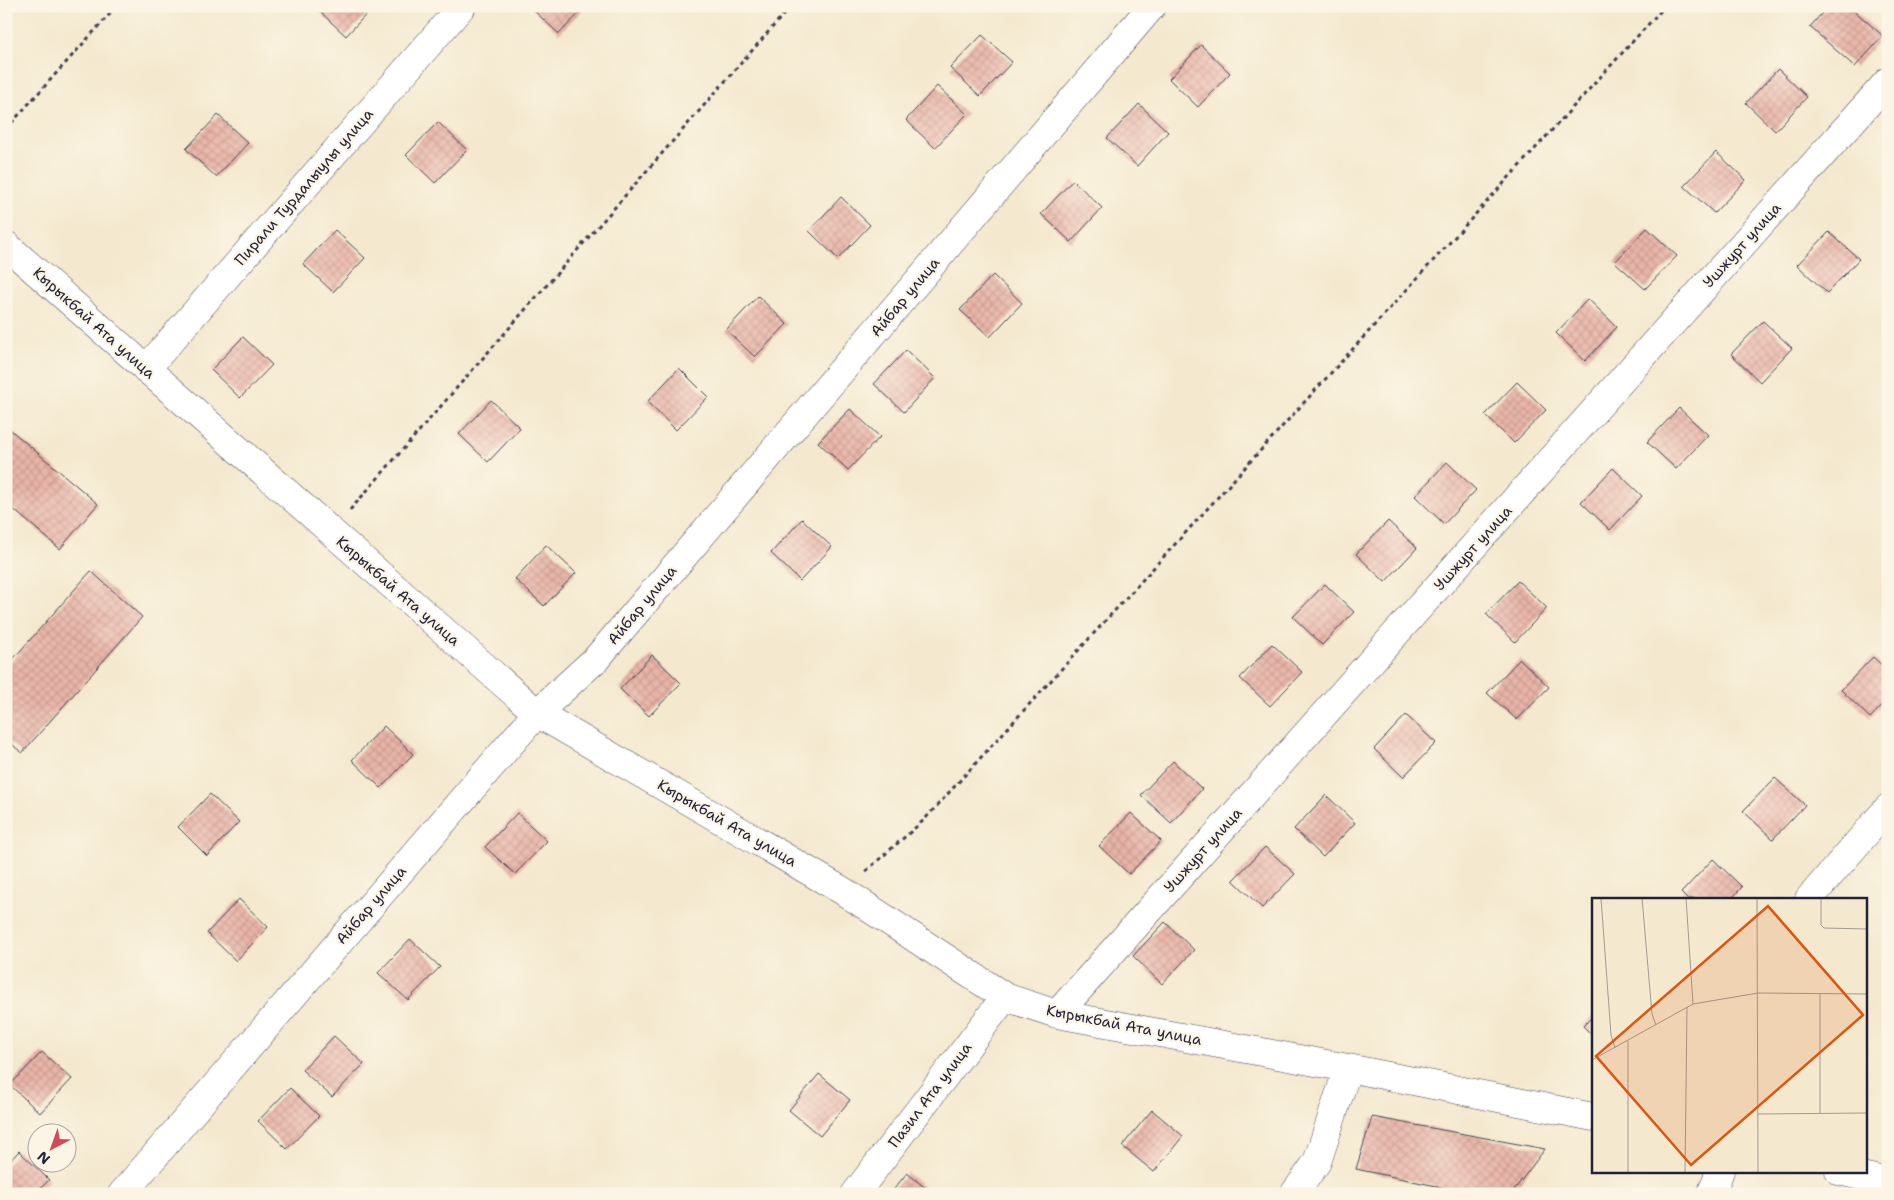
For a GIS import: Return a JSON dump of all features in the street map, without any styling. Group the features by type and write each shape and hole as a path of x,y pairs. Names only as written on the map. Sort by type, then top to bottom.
{"street":[{"name":"Пирали Турдалыулы улица","path":"146,368 462,6"},
{"name":"Айбар улица","path":"122,1194 537,713 597,658 1152,6"},
{"name":"Ушжурт улица","path":"1057,1014 1888,81"},
{"name":"Кырыкбай Ата улица","path":"6,245 537,713 843,891 1005,997 1057,1014 1348,1068 1592,1117"},
{"path":"1811,898 1888,808"},
{"name":"Пазил Ата улица","path":"855,1194 1005,997"},
{"path":"1294,1194 1317,1162 1348,1068"},
{"path":"1711,1194 1720,1172"},
{"path":"1843,1172 1888,1182"}],"path":[{"path":"6,130 117,6"},
{"path":"331,532 791,6"},
{"path":"843,891 924,820 1665,6"}],"building":[{"path":"318,6 374,6 346,36 316,8"},
{"path":"529,6 586,6 559,34"},
{"path":"1828,6 1849,6 1883,36 1855,67 1810,27"},
{"path":"982,35 1012,62 980,96 950,68"},
{"path":"1201,45 1230,73 1198,107 1169,79"},
{"path":"1778,69 1807,97 1775,131 1746,103"},
{"path":"937,86 967,114 935,148 906,120"},
{"path":"1139,104 1168,132 1137,166 1107,138"},
{"path":"218,115 248,143 216,177 186,149"},
{"path":"438,122 467,150 435,183 406,155"},
{"path":"1716,152 1746,180 1714,213 1684,186"},
{"path":"1073,180 1102,208 1071,242 1041,214"},
{"path":"841,197 870,225 838,259 809,231"},
{"path":"1647,228 1677,256 1645,289 1615,262"},
{"path":"335,230 365,258 333,292 303,264"},
{"path":"1829,232 1859,259 1827,293 1797,265"},
{"path":"993,275 1022,303 990,337 960,310"},
{"path":"758,296 787,324 755,357 726,330"},
{"path":"1588,299 1617,327 1585,361 1556,333"},
{"path":"1763,321 1792,348 1760,382 1731,354"},
{"path":"243,337 272,365 240,398 211,370"},
{"path":"906,350 935,378 904,412 874,384"},
{"path":"679,368 708,397 676,430 647,402"},
{"path":"1517,382 1546,410 1514,443 1485,415"},
{"path":"491,400 520,428 488,462 459,434"},
{"path":"1679,408 1708,435 1676,469 1647,442"},
{"path":"850,409 880,437 848,470 818,442"},
{"path":"6,426 98,504 60,549 6,503"},
{"path":"1447,462 1476,490 1444,524 1415,496"},
{"path":"1613,468 1642,496 1610,530 1581,502"},
{"path":"802,519 832,547 800,581 771,553"},
{"path":"1388,521 1417,548 1385,582 1356,554"},
{"path":"546,545 576,573 544,606 515,579"},
{"path":"91,571 142,617 22,753 6,739 6,667"},
{"path":"1518,581 1547,608 1515,642 1486,614"},
{"path":"1325,584 1354,612 1322,645 1293,617"},
{"path":"1272,644 1302,672 1270,706 1240,678"},
{"path":"652,655 681,683 649,716 620,689"},
{"path":"1873,657 1888,671 1888,699 1870,718 1841,690"},
{"path":"1520,659 1549,687 1517,720 1487,693"},
{"path":"1406,715 1436,743 1403,777 1374,749"},
{"path":"384,726 413,754 381,788 352,760"},
{"path":"1173,761 1202,789 1171,823 1141,795"},
{"path":"1775,778 1805,805 1773,839 1743,811"},
{"path":"210,794 239,822 207,856 178,827"},
{"path":"1326,795 1355,823 1323,857 1294,829"},
{"path":"517,813 547,841 515,874 485,847"},
{"path":"1131,813 1161,841 1129,874 1099,846"},
{"path":"1265,847 1295,874 1262,908 1233,880"},
{"path":"1713,859 1742,887 1732,898 1686,898 1681,893"},
{"path":"239,899 268,927 236,961 207,933"},
{"path":"1165,922 1194,950 1162,984 1133,956"},
{"path":"410,939 440,967 408,1000 378,973"},
{"path":"1592,1017 1592,1035 1583,1026"},
{"path":"334,1036 364,1064 332,1097 302,1070"},
{"path":"42,1052 72,1079 40,1113 10,1085"},
{"path":"819,1074 850,1100 820,1136 789,1110"},
{"path":"290,1088 319,1116 287,1149 258,1121"},
{"path":"1152,1110 1183,1136 1154,1172 1122,1146"},
{"path":"1372,1117 1545,1149 1511,1194 1453,1194 1455,1190 1356,1169"},
{"path":"19,1151 28,1160 28,1172 41,1172 49,1180 35,1194 6,1194 6,1165"},
{"path":"907,1173 933,1194 890,1194"}]}
